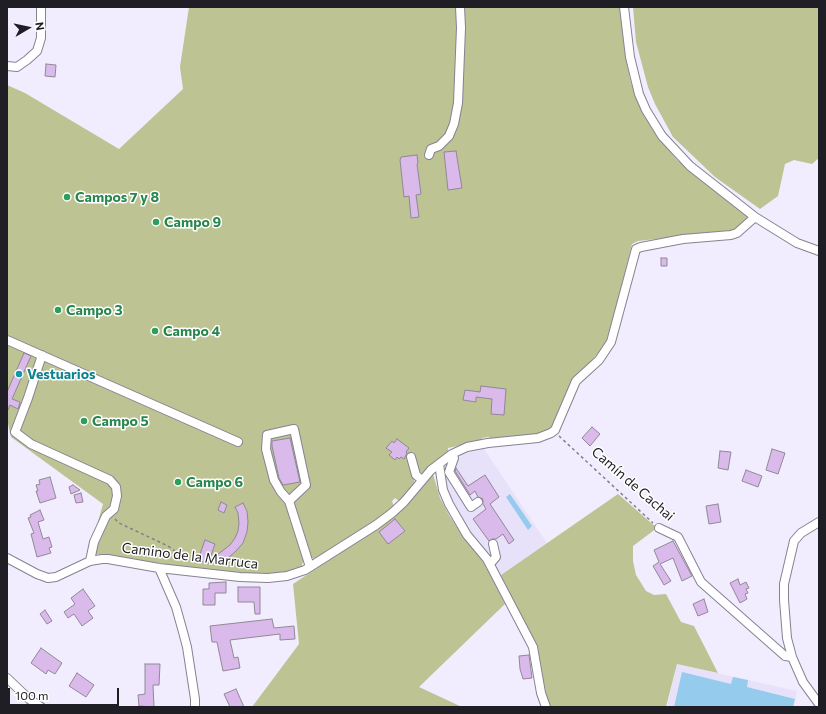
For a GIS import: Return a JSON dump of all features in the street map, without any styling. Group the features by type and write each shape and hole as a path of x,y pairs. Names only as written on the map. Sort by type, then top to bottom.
{"street":[{"path":"7,66 17,67 37,51 41,38 41,7"},
{"path":"429,155 430,149 439,146 449,136 454,124 458,103 461,28 460,7"},
{"path":"624,7 630,57 639,94 655,125 671,147 690,166 755,217 798,244 819,251"},
{"path":"554,430 576,381 599,360 611,342 636,249 683,239 731,235 737,233 755,217"},
{"path":"7,340 238,442"},
{"path":"42,355 15,432 32,444 110,480 116,487 117,496 114,509 106,516 94,542 90,562"},
{"path":"289,501 306,485 294,429 267,435 266,449 274,480 281,492 289,501 310,567"},
{"name":"Camino de la Marruca","path":"7,558 37,574 48,578 56,577 90,562 108,559 159,568 240,577 268,578 287,576 305,570 382,521 404,502 431,470 452,454 467,447 488,443 538,438 551,433 554,430"},
{"path":"452,454 454,458 449,472 471,507 478,502"},
{"path":"411,457 416,475 422,480"},
{"path":"438,464 443,490 449,504 467,535 490,564 533,647 541,693 546,707"},
{"path":"819,522 801,533 794,541 784,584 787,638 792,657 803,682 819,704"},
{"name":"Camín de Cachai","path":"659,528 678,537 701,582 785,656 792,657"},
{"path":"490,564 496,557 493,544"},
{"path":"159,568 176,606 187,647 195,707"},
{"path":"7,678 29,699 41,707"}],"path":[{"name":"Camín de Cachai","path":"554,430 659,528"},
{"path":"114,509 115,520 119,523 168,546 189,562"}],"shaded area":[{"path":"484,449 547,543 501,575 467,528 454,507 447,492 444,473 445,466 449,461 457,462 462,454"},
{"path":"677,664 797,691 794,707 667,707"}],"green space":[{"path":"189,7 620,7 626,60 631,83 641,110 655,133 677,160 749,217 740,227 729,231 638,241 632,244 613,320 605,345 570,385 555,422 550,429 545,433 491,440 489,437 482,438 482,441 448,448 448,454 431,465 423,473 417,472 414,478 414,483 399,501 395,498 392,501 394,507 316,558 311,558 303,562 301,568 285,574 242,575 89,553 103,504 11,437 7,419 7,85 25,93 119,149 183,89 180,67"},
{"path":"633,7 819,7 819,158 812,164 794,160 785,164 778,196 760,209 715,177 673,137 655,104 648,87 636,42"},
{"path":"433,474 440,498 449,515 462,535 479,555 505,604 419,687 462,707 252,707 299,644 293,584 365,536"},
{"path":"618,494 657,528 633,546 633,561 636,575 646,591 654,595 666,594 681,622 694,626 718,673 677,664 666,707 550,707 542,679 501,575"}],"water":[{"path":"510,494 532,526 528,530 506,497"},
{"path":"682,672 731,684 733,677 748,680 747,687 795,699 793,707 674,707"}],"building":[{"path":"46,64 56,65 55,77 45,76"},
{"path":"456,151 462,188 448,190 444,152"},
{"path":"417,155 421,194 416,195 419,217 411,218 409,196 404,197 400,160 401,157"},
{"path":"661,258 667,258 667,266 661,266"},
{"name":"Vestuarios","path":"24,353 31,356 12,399 20,402 18,409 10,405 7,412 7,392"},
{"path":"481,386 506,389 504,415 491,414 492,399 476,397 476,402 463,400 465,390 480,392"},
{"path":"592,427 600,434 590,446 582,438"},
{"path":"290,438 300,482 283,485 279,478 272,441"},
{"path":"397,439 409,448 404,459 401,457 399,459 397,457 395,460 389,455 392,452 386,448 392,441 394,443"},
{"path":"772,449 785,453 778,474 766,470"},
{"path":"720,451 731,452 728,470 718,468"},
{"path":"456,468 468,486 485,475 499,497 490,504 514,540 509,544 503,534 496,539 489,541 473,519 486,509 483,504 483,499 478,497 475,491 470,495 455,471"},
{"path":"746,470 762,476 758,487 742,481"},
{"path":"50,477 56,498 40,503 36,491 38,491 36,485 40,484 39,480"},
{"path":"73,485 80,490 71,494 69,487"},
{"path":"81,493 83,502 76,503 74,495"},
{"path":"221,502 227,505 224,513 218,510"},
{"path":"243,503 247,511 248,522 247,532 243,543 228,558 219,561 217,555 230,545 238,531 238,513 235,507"},
{"path":"718,504 721,522 709,524 706,506"},
{"path":"40,510 44,520 38,522 43,539 49,537 52,547 49,548 51,553 37,557 31,534 34,533 28,518 31,517 30,515"},
{"path":"395,519 405,531 388,544 379,532"},
{"path":"205,540 215,544 208,564 198,560"},
{"path":"673,541 692,576 682,581 673,558 660,564 671,581 664,585 653,566 659,562 654,550"},
{"path":"738,579 740,585 746,582 749,588 746,589 748,593 745,594 747,599 740,603 730,583"},
{"path":"226,582 226,593 215,593 215,605 203,605 203,589 209,589 209,583"},
{"path":"238,587 260,587 260,614 255,614 254,602 238,602"},
{"path":"83,589 95,606 88,611 93,618 82,626 74,614 68,618 64,612 75,604 71,598"},
{"path":"704,599 708,612 698,616 693,604"},
{"path":"45,610 52,621 47,624 40,614"},
{"path":"272,619 274,628 294,626 295,639 280,640 280,634 230,640 234,658 238,657 240,668 223,671 217,642 212,642 210,626"},
{"path":"41,648 62,663 55,674 48,670 46,674 31,663"},
{"path":"529,655 532,678 523,679 520,669 519,656"},
{"path":"145,664 160,664 159,685 153,685 154,707 139,706 138,695 145,694"},
{"path":"77,673 94,685 86,697 69,686"},
{"path":"236,689 244,707 230,707 224,694"}],"place":[{"name":"Campos 7 y 8","path":"67,197"},
{"name":"Campo 9","path":"156,222"},
{"name":"Campo 3","path":"58,310"},
{"name":"Campo 4","path":"155,331"},
{"name":"Vestuarios","path":"19,374"},
{"name":"Campo 5","path":"84,421"},
{"name":"Campo 6","path":"178,482"}]}
